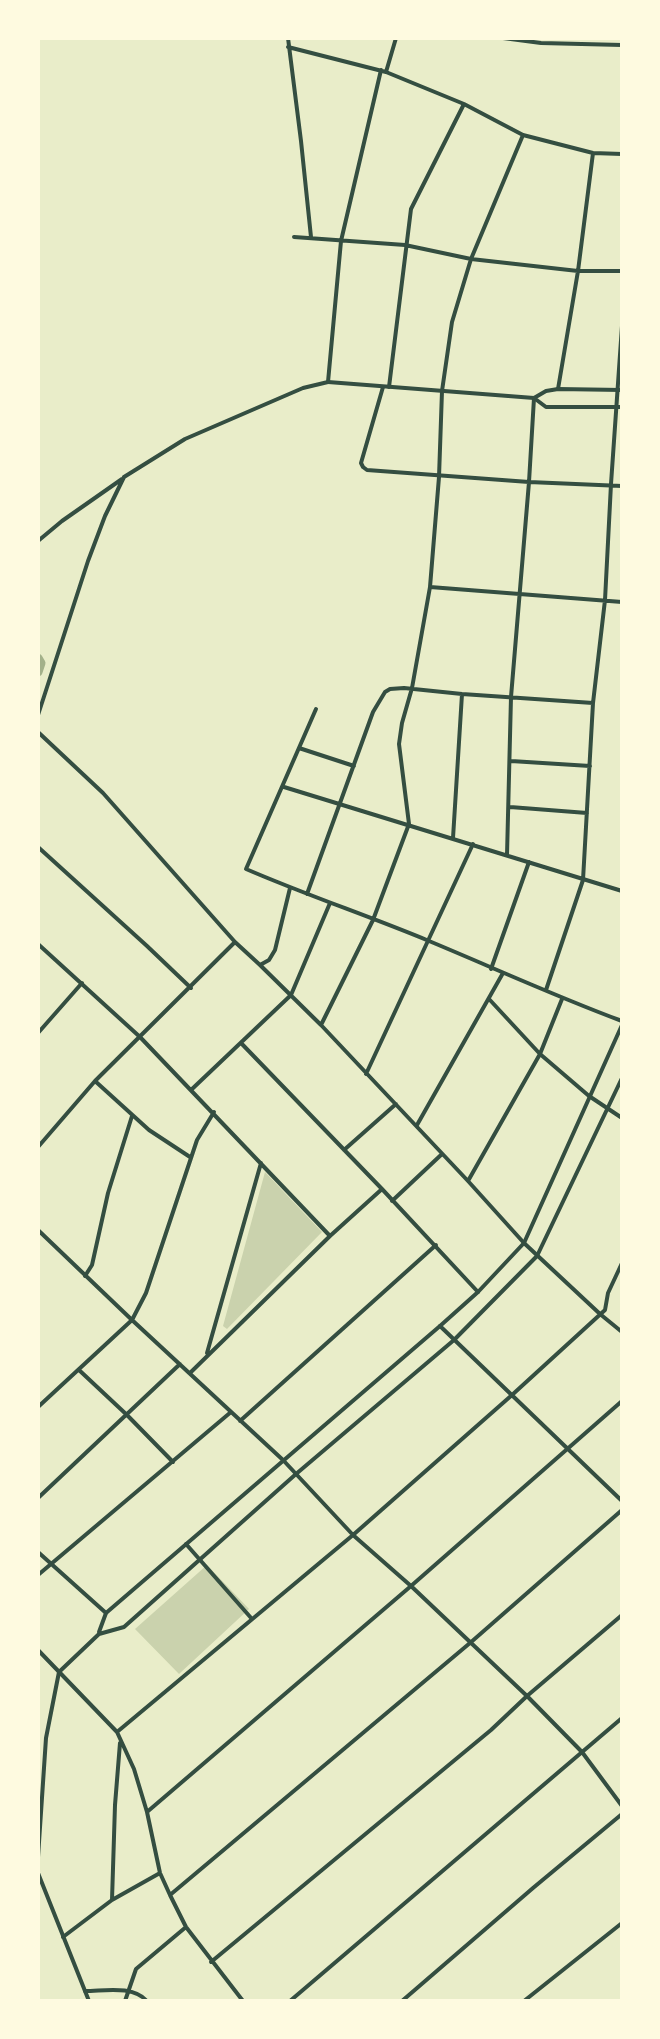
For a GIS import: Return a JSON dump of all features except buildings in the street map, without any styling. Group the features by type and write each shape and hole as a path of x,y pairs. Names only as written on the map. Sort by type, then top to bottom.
{"street":[{"path":"288,38 311,237"},
{"path":"328,382 341,241 384,71 396,38"},
{"path":"503,38 622,45"},
{"path":"288,47 384,71 464,104 523,135 593,153 622,154"},
{"path":"464,104 411,209 386,387 361,463 367,470 439,477 622,486"},
{"path":"321,1025 373,920 409,824 399,744 430,587 442,391 452,322 471,259 523,135"},
{"path":"558,389 578,271 593,153"},
{"path":"294,237 405,245 471,259 578,271 622,271"},
{"path":"546,990 583,880 593,703 605,600 611,484 619,407 622,326"},
{"path":"38,541 124,477 185,439 303,388 328,382 534,398 546,407 619,407"},
{"path":"534,398 558,389 620,390"},
{"path":"507,855 511,697 534,398"},
{"path":"38,715 88,561 124,477"},
{"path":"430,587 622,602"},
{"path":"307,894 373,712 381,697 390,689 412,688 593,703"},
{"path":"453,838 462,694"},
{"path":"99,1634 106,1613 440,1326 478,1292 524,1243 622,1023 429,940 246,869 316,709"},
{"path":"38,732 103,793 235,942 321,1025 524,1243 622,1332"},
{"path":"299,748 354,766"},
{"path":"511,761 590,766"},
{"path":"283,787 622,891"},
{"path":"509,807 587,813"},
{"path":"366,1074 473,844"},
{"path":"38,847 191,988"},
{"path":"491,969 529,862"},
{"path":"260,965 269,960 275,950 290,888"},
{"path":"191,1090 291,995 330,903"},
{"path":"38,1147 95,1081 235,942"},
{"path":"38,944 140,1037 330,1236"},
{"path":"417,1125 503,973"},
{"path":"38,1033 82,983"},
{"path":"489,999 540,1054 589,1096 622,1118"},
{"path":"468,1181 540,1054 562,999"},
{"path":"38,1023 43,1027"},
{"path":"241,1043 478,1292"},
{"path":"38,1857 46,1738 59,1672 99,1634 124,1627 296,1474 454,1340 537,1256 622,1078"},
{"path":"95,1081 132,1116 190,1157"},
{"path":"344,1150 396,1104"},
{"path":"38,1407 132,1320 146,1293 190,1157 201,1131 214,1112"},
{"path":"85,1276 92,1265 108,1193 132,1116"},
{"path":"392,1201 442,1154"},
{"path":"207,1355 261,1163"},
{"path":"190,1373 382,1189"},
{"path":"38,1230 283,1460 353,1535 527,1696 582,1752 622,1806"},
{"path":"240,1421 436,1245"},
{"path":"117,1732 353,1535 605,1310 608,1293 622,1263"},
{"path":"440,1326 622,1501"},
{"path":"38,1498 180,1364"},
{"path":"79,1370 173,1462"},
{"path":"147,1812 622,1401"},
{"path":"38,1575 231,1412"},
{"path":"170,1895 470,1643 622,1510"},
{"path":"186,1544 252,1619"},
{"path":"38,1552 106,1613"},
{"path":"211,1962 479,1740 622,1615"},
{"path":"38,1650 117,1732 134,1769 160,1873 170,1895 186,1927 243,2001"},
{"path":"290,2001 622,1718"},
{"path":"112,1900 121,1741"},
{"path":"402,2001 622,1814"},
{"path":"38,1873 89,2001"},
{"path":"63,1937 112,1900 160,1873"},
{"path":"524,2001 622,1923"},
{"path":"125,2001 136,1969 186,1927"},
{"path":"85,1991 129,1991 147,2001"}],"green space":[{"path":"265,1172 322,1232 227,1329 223,1326"},
{"path":"207,1565 249,1609 179,1674 135,1629"}],"waterway":[{"path":"38,658 41,663 38,672"}]}
